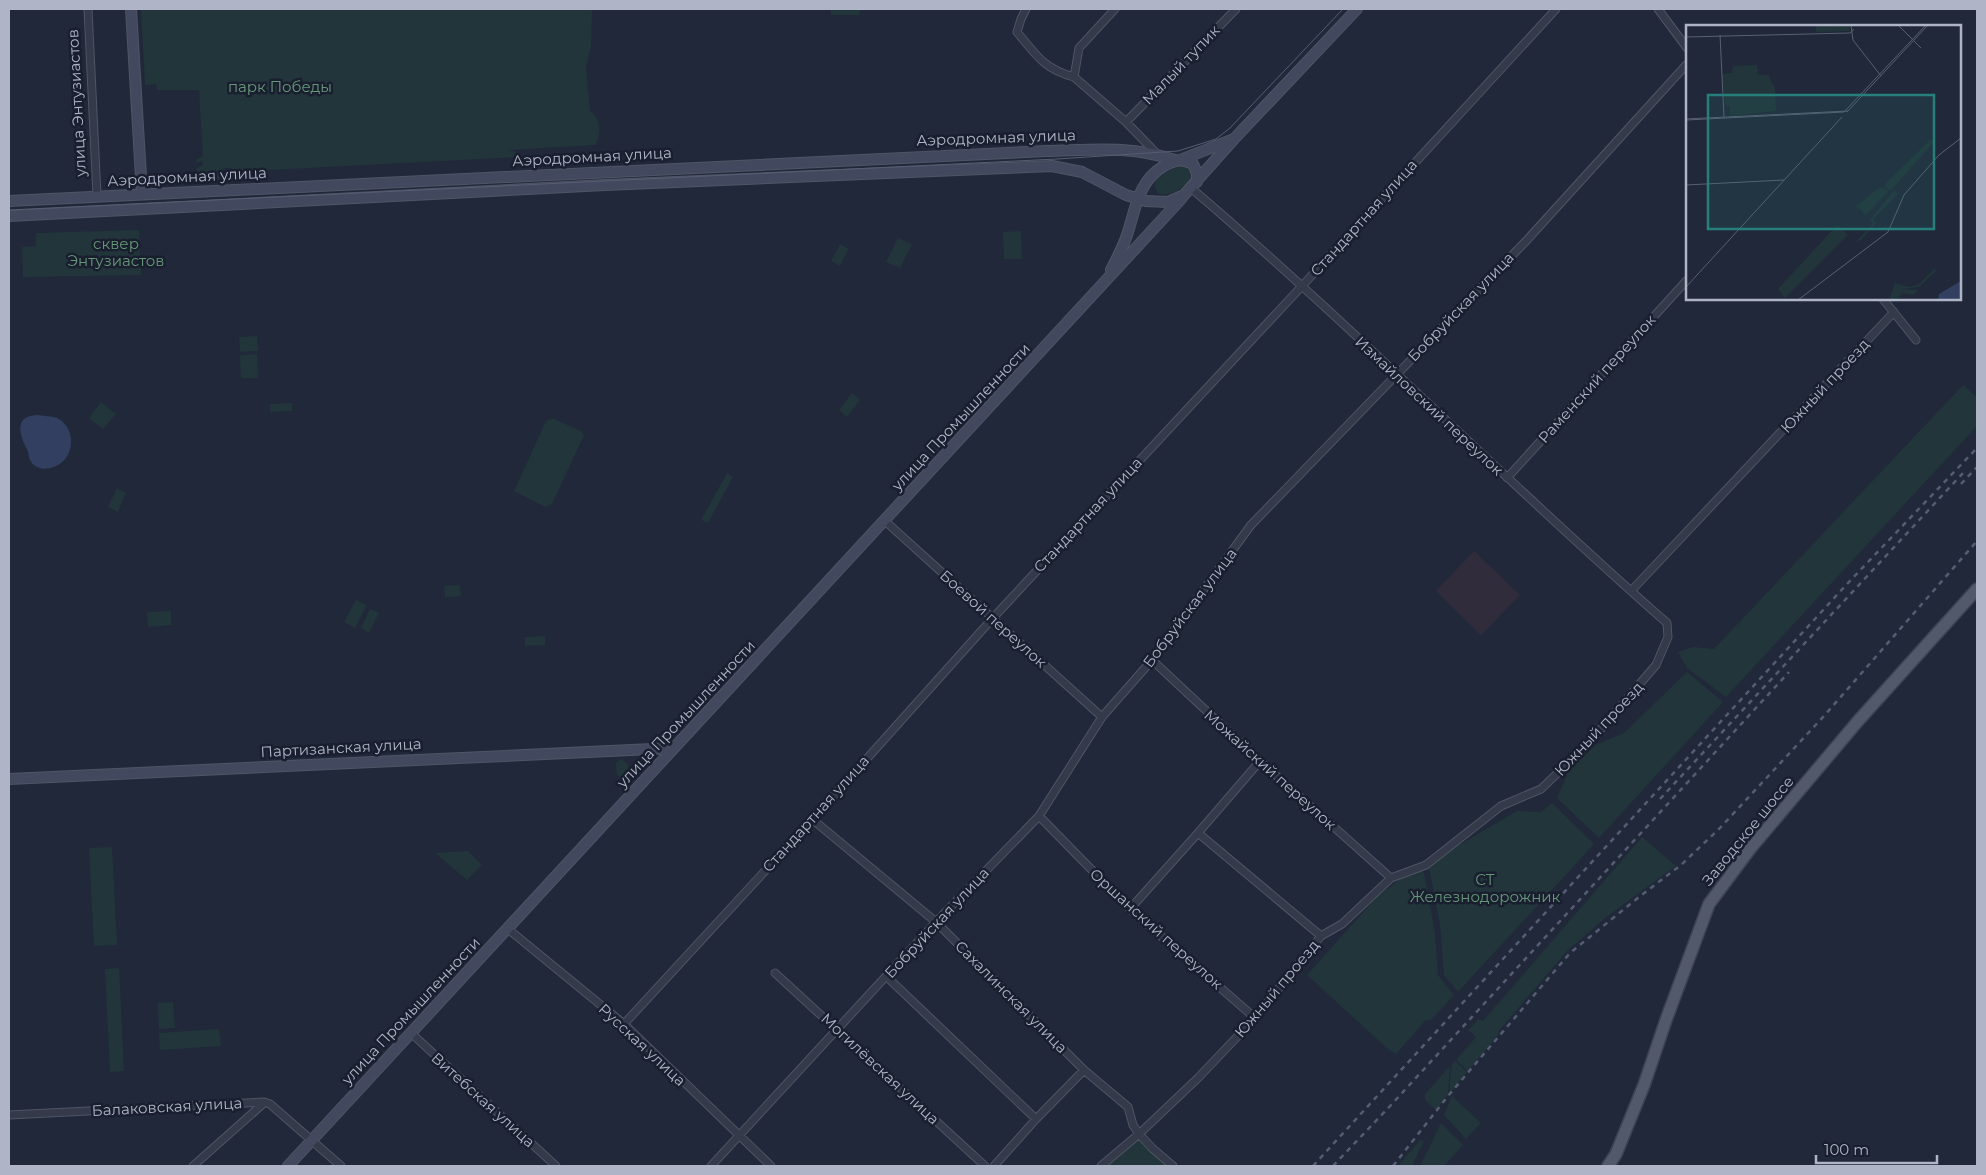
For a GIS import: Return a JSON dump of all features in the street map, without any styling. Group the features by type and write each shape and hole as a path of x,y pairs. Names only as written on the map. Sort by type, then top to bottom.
{"main road":[{"path":"131,9 142,194"},
{"name":"улица Промышленности","path":"288,1166 885,521 1234,139 1357,9"},
{"name":"улица Промышленности","path":"1177,160 1234,139"},
{"name":"Аэродромная улица","path":"9,201 998,153 1129,149 1158,154 1177,160"},
{"path":"1177,160 1193,164 1197,173 1191,188 1173,201 1158,201 1153,197 1149,189 1151,176 1159,169 1177,160"},
{"name":"Аэродромная улица","path":"9,216 546,188 1052,166 1082,172 1126,196 1155,203 1173,201"},
{"name":"улица Промышленности","path":"1105,282 1126,236 1137,199 1144,184 1151,176"},
{"name":"Заводское шоссе","path":"1608,1166 1616,1154 1641,1094 1709,904 1750,849 1858,721 1977,589"},
{"name":"Партизанская улица","path":"9,779 674,748"}],"street":[{"name":"улица Энтузиастов","path":"88,9 97,196"},
{"path":"1026,9 1020,19 1018,32 1036,56 1056,72 1074,77 1126,122 1158,154"},
{"path":"1074,77 1079,48 1114,9"},
{"name":"Малый тупик","path":"1126,122 1236,9"},
{"name":"Стандартная улица","path":"624,1024 812,819 992,618 1302,286 1556,9"},
{"path":"1658,9 1686,47"},
{"name":"Бобруйская улица","path":"711,1166 936,922 1039,816 1102,717 1152,660 1251,525 1395,374 1527,240 1686,65"},
{"name":"Измайловский переулок","path":"1191,188 1302,286 1507,478 1667,623"},
{"name":"Раменский переулок","path":"1507,478 1686,281"},
{"path":"1884,300 1916,340"},
{"name":"Южный проезд","path":"1631,591 1894,312"},
{"name":"Боевой переулок","path":"885,521 1102,717"},
{"name":"Южный проезд","path":"1101,1166 1139,1134 1198,1078 1255,1018 1322,936 1342,924 1391,878 1426,865 1500,806 1541,789 1588,744 1656,665 1668,637 1667,623"},
{"name":"Можайский переулок","path":"1152,660 1260,761 1391,878"},
{"path":"1130,909 1198,834 1260,761"},
{"name":"Оршанский переулок","path":"1039,816 1130,909 1255,1018"},
{"name":"Сахалинская улица","path":"812,819 936,922 1084,1070 1128,1107 1133,1125 1139,1134 1173,1166"},
{"path":"1198,834 1322,936"},
{"name":"Русская улица","path":"508,929 624,1024 771,1166"},
{"name":"Могилёвская улица","path":"775,973 984,1166"},
{"path":"887,977 1036,1119"},
{"name":"Витебская улица","path":"411,1033 556,1166"},
{"path":"994,1166 1036,1119 1084,1070"},
{"path":"193,1166 264,1102"},
{"name":"Балаковская улица","path":"9,1115 264,1102 270,1104 341,1166"}],"shaded area":[{"path":"1474,551 1520,595 1481,635 1436,591"}],"green space":[{"name":"парк Победы","path":"141,9 592,9 591,46 586,66 590,111 598,122 599,136 595,145 508,150 514,151 522,157 232,172 232,168 223,168 223,180 197,182 197,168 203,165 203,161 196,163 197,159 203,156 199,90 157,90 156,84 145,85"},
{"path":"831,9 861,9 859,15 831,15"},
{"path":"1183,164 1191,167 1194,176 1183,187 1174,192 1159,194 1155,188 1155,181 1168,171"},
{"name":"сквер Энтузиастов","path":"139,230 141,275 23,277 22,247 36,246 36,233"},
{"path":"1021,231 1022,259 1004,259 1003,232"},
{"path":"898,238 912,244 900,268 886,262"},
{"path":"840,244 849,249 840,266 831,261"},
{"path":"257,336 258,351 240,352 239,337"},
{"path":"257,354 258,378 241,378 240,355"},
{"path":"1963,385 1977,397 1977,426 1726,697 1687,668 1678,652 1693,647 1714,649"},
{"path":"852,393 860,400 847,417 839,410"},
{"path":"101,402 116,414 103,429 89,418"},
{"path":"292,403 292,411 270,412 270,404"},
{"path":"550,419 581,431 584,435 552,504 545,507 514,491 546,421"},
{"path":"727,473 733,477 708,523 701,520"},
{"path":"117,488 126,493 118,512 108,507"},
{"path":"460,585 461,596 445,597 444,586"},
{"path":"356,600 367,605 355,628 344,622"},
{"path":"370,609 379,613 369,633 361,628"},
{"path":"171,611 171,625 148,627 147,612"},
{"path":"545,636 545,645 525,646 525,637"},
{"path":"1687,672 1723,702 1599,838 1557,798 1570,768 1596,745 1624,733"},
{"path":"620,759 626,763 630,773 626,784 617,774 616,763"},
{"name":"СТ Железнодорожник","path":"1552,803 1594,844 1458,992 1444,975 1440,924 1429,867 1442,855 1517,811 1541,812"},
{"path":"1642,837 1676,866 1609,915 1568,950 1498,1032 1499,1034 1468,1071 1456,1060 1476,1037 1468,1030 1479,1019 1483,1021"},
{"path":"112,847 117,945 94,946 89,848"},
{"path":"468,851 482,865 467,880 435,853"},
{"path":"1422,870 1435,933 1438,975 1454,995 1431,1020 1426,1020 1396,1054 1389,1050 1307,975 1376,898 1401,878"},
{"path":"119,968 124,1071 110,1072 105,969"},
{"path":"173,1002 175,1028 159,1029 158,1003"},
{"path":"219,1029 221,1046 160,1050 159,1033"},
{"path":"1455,1061 1467,1072 1449,1094 1452,1064"},
{"path":"1450,1066 1448,1095 1436,1110 1425,1100 1425,1094"},
{"path":"1452,1096 1481,1123 1466,1139 1444,1115"},
{"path":"1441,1123 1463,1145 1444,1166 1420,1166"},
{"path":"1139,1137 1168,1166 1108,1166"},
{"path":"1420,1140 1424,1141 1412,1166 1398,1166"}],"water":[{"path":"37,415 50,416 63,422 70,433 71,439 71,446 66,458 53,467 44,469 36,467 29,459 20,427 25,419"}],"tram line":[{"path":"9,210 1057,159 1178,151 1216,139 1230,128 1343,9"}],"railway":[{"path":"1313,1166 1847,584 1977,448"},
{"path":"1961,484 1977,467"},
{"path":"1660,799 1963,473"},
{"path":"1393,1166 1448,1096 1570,953 1681,865 1720,828 1824,716 1977,541"},
{"path":"1333,1166 1789,672"}]}
